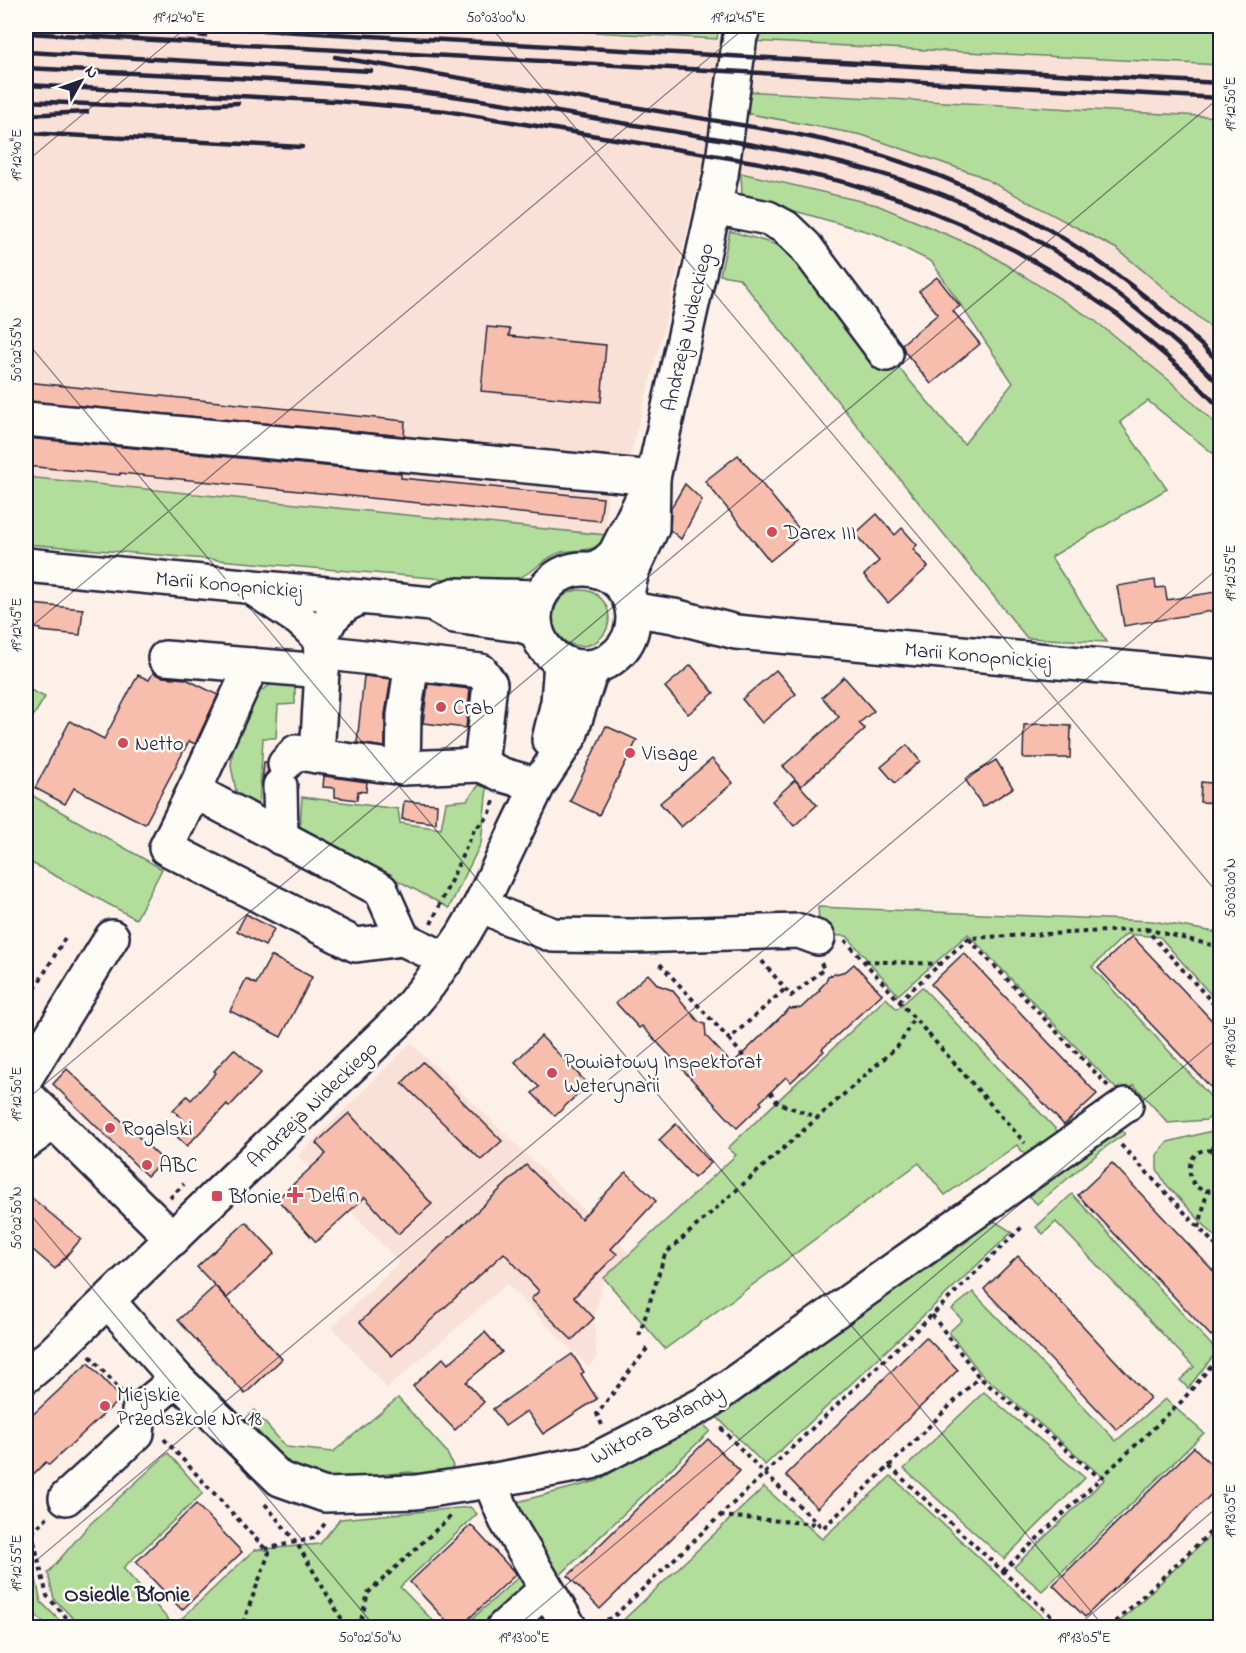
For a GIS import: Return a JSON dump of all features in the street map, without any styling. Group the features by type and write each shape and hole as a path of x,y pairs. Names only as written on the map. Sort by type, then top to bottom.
{"street":[{"name":"Andrzeja Nideckiego","path":"630,600 632,571 652,528 653,478 721,175 742,31"},
{"path":"714,207 768,218 785,227 805,246 886,354"},
{"path":"26,419 653,478"},
{"name":"Andrzeja Nideckiego","path":"594,569 615,554 653,478"},
{"name":"Marii Konopnickiej","path":"26,565 432,604 454,616 520,625 536,630"},
{"path":"594,569 610,576 620,584 630,600 633,628 629,640 620,653 607,662 583,669 561,662 552,656 542,644 533,619 538,597 554,578 568,571 594,569"},
{"path":"250,586 299,619 321,653"},
{"name":"Marii Konopnickiej","path":"432,604 454,595 538,597"},
{"path":"317,756 321,653 331,618 345,605 361,597"},
{"name":"Marii Konopnickiej","path":"630,600 642,611 674,616 736,632 1221,677"},
{"name":"Marii Konopnickiej","path":"629,640 736,632"},
{"path":"165,658 252,665 321,653 481,671 490,684 481,765"},
{"name":"Andrzeja Nideckiego","path":"537,785 558,702 561,662"},
{"path":"403,768 404,715 412,663"},
{"path":"252,665 166,848 356,945 403,939 447,960"},
{"name":"Andrzeja Nideckiego","path":"26,1376 173,1239 402,1017 447,960 481,904 537,785 570,736 589,677 595,667"},
{"path":"281,838 282,775 296,752 403,768 481,765 503,775 537,785"},
{"path":"194,791 381,890 403,939"},
{"path":"481,904 506,917 553,935 633,936 799,931 818,938"},
{"path":"26,1077 112,937"},
{"path":"26,1095 173,1239"},
{"name":"Wiktora Bałandy","path":"108,1301 177,1379 280,1479 325,1496 493,1489 591,1461 700,1406 1126,1105"},
{"path":"26,1142 54,1122"},
{"path":"66,1498 137,1433 139,1412 177,1379"},
{"path":"493,1489 506,1520 570,1628"},
{"path":"503,1628 546,1589"}],"path":[{"path":"1146,929 1221,1011"},
{"path":"899,1001 969,938 1146,929 1221,947"},
{"path":"26,1004 65,938"},
{"path":"771,958 760,958 791,996 824,969 818,957 818,938 846,940 1044,1164"},
{"path":"969,938 1126,1105"},
{"path":"669,961 657,961 744,1057"},
{"path":"864,961 941,964"},
{"path":"729,1039 785,988"},
{"path":"639,1336 665,1254 900,1044 914,1017"},
{"path":"770,1092 778,1103 817,1118"},
{"path":"1212,1150 1217,1125"},
{"path":"1121,1145 1221,1250"},
{"path":"1221,1154 1212,1150 1197,1154 1191,1160 1189,1168 1193,1183 1207,1191 1221,1187"},
{"path":"1199,1228 1207,1191"},
{"path":"612,1618 1022,1227"},
{"path":"932,1315 979,1377 1100,1478"},
{"path":"614,1450 597,1414 649,1346"},
{"path":"88,1354 269,1553 242,1625"},
{"path":"1003,1571 1182,1401 1221,1355"},
{"path":"700,1406 765,1474 823,1528 979,1377"},
{"path":"889,1466 1064,1628"},
{"path":"359,1628 368,1593 467,1502 493,1489"},
{"path":"719,1516 819,1524"},
{"path":"1109,1628 1221,1523"},
{"path":"26,1526 32,1533 47,1596 72,1624"},
{"path":"265,1549 296,1542 347,1628"},
{"path":"314,1628 318,1622"},
{"path":"67,1628 72,1624 242,1625 344,1622"}],"shaded area":[{"path":"26,26 488,26 1220,65 1220,117 744,91 745,113 862,135 978,175 1117,249 1220,335 1220,428 1170,381 1094,320 877,205 702,165 668,312 631,452 628,458 608,456 606,535 26,477"},
{"path":"411,1043 630,1254 604,1279 594,1318 597,1359 588,1367 507,1284 387,1388 332,1327 399,1262 298,1156"}],"green space":[{"path":"488,26 719,26 717,39"},
{"path":"754,26 1220,26 1220,65 750,41"},
{"path":"743,91 1220,117 1220,335 1117,249 978,175 862,135 745,113"},
{"path":"741,173 877,205 981,249 1094,320 1170,381 1220,428 1220,459 1148,401 1120,422 1167,489 1051,557 1107,642 1027,638 739,278 720,275 730,231 781,246 803,256 964,444 1013,383 932,262 876,234 742,196"},
{"path":"26,477 606,535 598,546 587,550 556,554 518,578 481,582 26,544"},
{"path":"576,590 586,590 601,598 607,607 609,618 607,629 601,638 586,646 576,646 565,641 558,634 553,623 553,613 558,602 565,595"},
{"path":"295,680 295,704 278,705 276,738 263,738 259,806 243,801 237,796 231,766 235,731 255,695 270,685"},
{"path":"26,688 45,697 26,728"},
{"path":"479,785 487,788 481,843 449,908 300,828 302,797 398,809 400,823 441,829 446,802 467,800"},
{"path":"26,792 162,869 136,919 26,860"},
{"path":"818,907 1152,921 1220,933 1220,1005 1160,937 1126,934 1092,967 1220,1107 1220,1110 1206,1120 1168,1123 1134,1085 1123,1096 968,934 898,995 847,936 820,935"},
{"path":"922,987 1063,1137 1031,1162 1017,1145 945,1195 919,1163 665,1349 604,1278 736,1155 728,1148 886,998 897,1009"},
{"path":"1115,1124 1125,1134 1107,1146 1037,1204 1026,1193"},
{"path":"1220,1129 1220,1242 1165,1183 1157,1169 1157,1155 1168,1142"},
{"path":"1072,1194 1217,1351 1188,1388 1180,1380 1194,1367 1056,1222 1043,1234 1036,1227"},
{"path":"981,1222 996,1222 1012,1232 765,1465 710,1410 897,1279 907,1283 969,1240 965,1231"},
{"path":"973,1292 1116,1441 1165,1399 1204,1433 1042,1591 1014,1567 1105,1479 981,1374 949,1332 962,1320 952,1309"},
{"path":"984,1392 1085,1478 1004,1559 904,1469"},
{"path":"398,1398 446,1451 453,1466 447,1476 434,1477 410,1472 323,1480 287,1468 239,1426 254,1410 286,1447 333,1452"},
{"path":"698,1419 710,1431 556,1579 523,1534 517,1502 597,1481"},
{"path":"168,1453 203,1493 123,1568 174,1626 254,1550 320,1544 340,1519 470,1507 477,1514 400,1587 439,1627 74,1627 73,1618 54,1599 48,1573 89,1525"},
{"path":"891,1476 1054,1627 616,1627 764,1487 822,1539"},
{"path":"1220,1526 1220,1627 1114,1627"},
{"path":"26,1535 41,1602 64,1625 61,1627 47,1627 35,1614 26,1623"},
{"path":"524,1572 532,1589 487,1627 462,1628"}],"building":[{"path":"937,277 960,306 953,311 980,344 931,384 905,352 902,344 938,314 919,291"},
{"path":"487,327 510,329 509,336 606,345 601,402 481,391"},
{"path":"26,382 405,421 404,436 26,401"},
{"path":"26,438 401,473 401,478 603,498 600,521 120,473 120,475 26,466"},
{"path":"738,455 803,534 770,561 705,481"},
{"path":"685,484 702,500 681,539 670,530 671,508"},
{"path":"877,514 895,535 902,528 917,545 913,549 928,567 888,603 864,575 879,561 855,534"},
{"path":"1155,580 1156,588 1165,587 1167,600 1215,592 1218,610 1124,626 1117,586"},
{"path":"31,604 83,609 80,635 40,631 41,629 28,627"},
{"path":"691,665 714,693 688,714 665,687"},
{"path":"776,670 796,694 762,723 742,699"},
{"name":"Netto","path":"153,673 163,677 186,679 218,695 195,744 189,741 145,824 74,788 65,804 35,788 70,721 104,739 138,675 149,680"},
{"path":"364,676 391,679 385,714 385,747 357,743"},
{"path":"844,677 874,711 859,723 865,729 801,786 783,766 839,717 822,697"},
{"path":"428,684 470,689 466,728 423,723"},
{"path":"1024,725 1071,726 1070,758 1023,758"},
{"path":"606,726 637,740 599,815 570,801"},
{"path":"907,745 920,761 895,783 881,767"},
{"path":"712,759 733,783 681,827 660,803"},
{"path":"996,760 1013,788 983,807 965,779"},
{"path":"264,762 267,762 268,772 263,777 262,783"},
{"path":"324,776 367,782 366,792 358,791 357,800 335,797 335,788 323,787"},
{"path":"795,780 817,805 794,826 772,801"},
{"path":"1201,782 1221,784 1221,803 1200,802"},
{"path":"404,801 437,804 436,823 402,819"},
{"path":"246,914 274,929 265,946 237,931"},
{"path":"1132,936 1221,1030 1221,1098 1098,968"},
{"path":"964,953 1097,1094 1064,1125 931,984"},
{"path":"271,956 312,977 281,1037 230,1011 246,979 256,984"},
{"path":"854,964 882,994 822,1049 824,1051 791,1082 786,1077 737,1128 642,1026 639,1028 616,1003 648,974 658,985 672,990 699,1022 705,1024 706,1036 732,1064 789,1009 801,1008 820,990 828,976 846,971"},
{"name":"Powiatowy Inspektorat Weterynarii","path":"541,1036 588,1084 555,1116 532,1093 539,1087 515,1062"},
{"path":"234,1049 261,1073 229,1107 227,1104 187,1146 171,1131 183,1119 173,1110 187,1096 191,1100"},
{"path":"423,1062 502,1141 481,1160 402,1083"},
{"path":"67,1069 163,1160 147,1176 53,1084"},
{"path":"349,1113 432,1204 398,1234 365,1197 316,1242 277,1199 326,1154 316,1143"},
{"path":"676,1124 711,1163 694,1178 659,1140"},
{"path":"1112,1163 1221,1279 1221,1327 1211,1336 1078,1195"},
{"path":"526,1165 581,1219 626,1172 656,1201 611,1249 617,1254 574,1297 594,1318 572,1340 531,1299 539,1291 504,1253 392,1356 360,1322"},
{"path":"26,1193 81,1239 55,1269 26,1244"},
{"path":"246,1222 275,1253 227,1298 197,1267"},
{"path":"1018,1256 1150,1398 1117,1430 984,1289"},
{"path":"215,1286 282,1359 245,1394 178,1320"},
{"path":"485,1332 502,1352 466,1382 484,1402 455,1430 413,1386 443,1358 448,1364"},
{"path":"926,1337 958,1370 817,1508 786,1475"},
{"path":"572,1354 584,1372 581,1374 597,1399 543,1434 527,1411 505,1426 493,1409"},
{"path":"88,1363 121,1398 49,1465 46,1462 26,1481 26,1421"},
{"path":"708,1439 740,1471 600,1609 568,1576"},
{"path":"1194,1447 1221,1475 1221,1485 1085,1617 1053,1585"},
{"path":"196,1504 242,1552 182,1610 136,1562"},
{"path":"471,1525 516,1574 459,1628 453,1628 410,1582"}],"railway":[{"path":"143,26 205,36"},
{"path":"190,26 1220,83"},
{"path":"26,33 1220,98"},
{"path":"26,52 371,71"},
{"path":"335,57 795,134 856,148 915,167 971,189 1025,216 1076,247 1126,282 1174,320 1220,363"},
{"path":"26,68 272,80 420,92 510,104 735,142 847,164 884,174 956,200 1029,236 1097,279 1130,304 1220,385"},
{"path":"26,85 336,101 446,111 760,163 848,183 906,201 963,225 1016,251 1061,277 1118,315 1185,372 1220,408"},
{"path":"26,101 151,107 238,103"},
{"path":"26,115 87,112"},
{"path":"26,133 302,147"}],"place":[{"name":"Darex III","path":"772,532"},
{"name":"Crab","path":"441,707"},
{"name":"Netto","path":"123,743"},
{"name":"Visage","path":"630,753"},
{"name":"Powiatowy Inspektorat Weterynarii","path":"552,1073"},
{"name":"Rogalski","path":"110,1128"},
{"name":"ABC","path":"147,1165"},
{"name":"Delfin","path":"295,1195"},
{"name":"Błonie","path":"217,1196"},
{"name":"Miejskie Przedszkole Nr 18","path":"105,1406"}],"district":[{"name":"Osiedle Błonie","path":"127,1593"}]}
